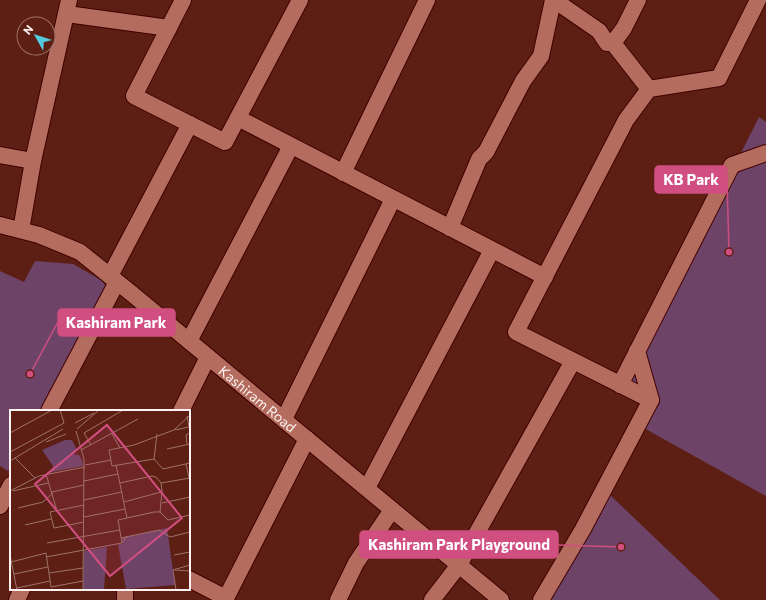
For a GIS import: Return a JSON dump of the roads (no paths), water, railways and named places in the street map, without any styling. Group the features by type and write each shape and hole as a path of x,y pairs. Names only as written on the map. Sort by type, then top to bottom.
{"street":[{"path":"183,0 134,96 225,142 300,0"},
{"path":"344,173 426,0"},
{"path":"450,228 479,159 486,152 523,80 541,56 554,0 599,31 607,43 613,43"},
{"path":"613,43 624,28 638,0"},
{"path":"650,400 516,332 626,120 648,89 719,78 758,0"},
{"path":"21,230 33,161 68,7 169,28"},
{"path":"613,43 648,89"},
{"path":"238,118 545,277"},
{"path":"49,410 190,124"},
{"path":"190,341 290,146"},
{"path":"620,385 732,165 766,153"},
{"path":"0,155 33,161"},
{"path":"284,420 393,199"},
{"name":"Kashiram Road","path":"0,225 39,235 80,252 190,341 501,600"},
{"path":"367,488 492,250"},
{"path":"541,600 583,529 650,400 637,351"},
{"path":"182,410 208,357"},
{"path":"432,600 459,565 573,361"},
{"path":"190,580 226,599 307,439"},
{"path":"10,487 0,506 10,511"},
{"path":"338,600 356,563 392,510"},
{"path":"16,600 21,590"}],"place":[{"name":"KB Park","path":"729,252"},
{"name":"Kashiram Park","path":"30,374"},
{"name":"Kashiram Park Playground","path":"621,547"}]}
